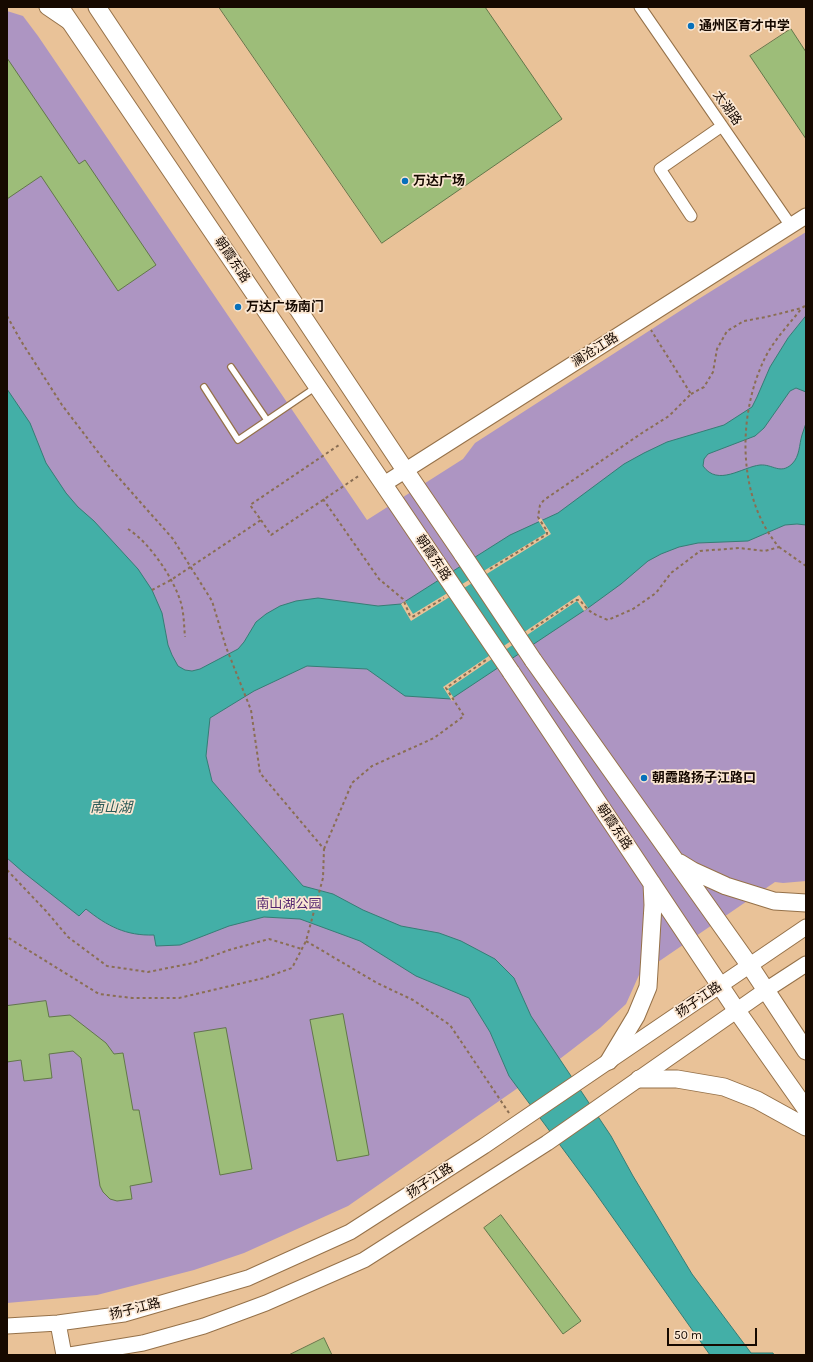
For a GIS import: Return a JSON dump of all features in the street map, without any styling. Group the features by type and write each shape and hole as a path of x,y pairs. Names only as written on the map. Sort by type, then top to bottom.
{"main road":[{"path":"47,7 71,23"},
{"name":"朝霞东路","path":"60,7 318,385 737,1010 806,1109"},
{"name":"朝霞东路","path":"97,7 533,660 750,966 806,1051"},
{"name":"澜沧江路","path":"384,484 806,216"},
{"path":"674,859 693,872 726,886 774,901 806,903"},
{"path":"608,1061 636,1016 648,987 653,905 652,883"},
{"name":"扬子江路","path":"7,1326 58,1323 124,1314 248,1278 350,1232 516,1124 806,927"},
{"path":"70,1355 144,1343 204,1326 266,1303 364,1260 547,1143 737,1010 806,964"},
{"path":"639,1079 677,1079 724,1087 757,1100 806,1127"},
{"path":"58,1323 64,1355"}],"street":[{"name":"太湖路","path":"640,7 791,226"},
{"path":"690,216 660,169 722,126"}],"lane":[{"path":"231,367 267,420"},
{"path":"204,387 238,440 318,385"}],"path":[{"path":"806,305 802,308 767,354 758,378 750,402 747,424 746,467 750,491 757,511 770,536 779,547 806,566"},
{"path":"487,571 547,534 547,531 538,517 540,505 544,500 669,416 691,394 704,387 713,372 717,349 727,331 744,321 802,308"},
{"path":"7,316 21,341 62,405 111,469 173,539 212,601 226,647 251,710 260,773 324,850"},
{"path":"644,319 691,394"},
{"path":"352,436 250,505 271,535 373,467"},
{"path":"323,499 379,579 403,599 410,616 414,616 448,596"},
{"path":"152,590 171,580 261,520"},
{"path":"128,529 151,548 171,580 181,604 185,637"},
{"path":"528,631 575,600 580,600 586,610 608,620 633,608 656,593 671,573 700,551 739,548 764,551 779,547"},
{"path":"7,937 99,994 132,998 179,998 264,978 292,968 306,941 323,878 324,850 352,783 372,766 434,738 464,716 446,688 489,658"},
{"path":"7,870 42,906 68,938 107,966 148,972 193,963 229,950 269,939 302,949"},
{"path":"306,941 377,983 413,1000 450,1025 516,1124"}],"green space":[{"name":"南山湖公园","path":"7,11 23,16 38,36 367,520 463,459 475,443 697,300 806,232 806,881 783,883 775,882 639,975 626,1004 600,1028 561,1058 348,1206 244,1253 194,1270 97,1295 7,1303"}],"water":[{"name":"南山湖","path":"806,316 806,392 796,388 790,391 764,428 755,436 708,454 704,459 703,466 709,472 716,475 730,474 760,465 784,469 792,464 797,458 806,423 806,525 785,525 748,541 698,543 679,547 661,554 648,561 621,584 588,608 451,699 405,696 367,669 307,666 254,691 210,718 206,756 212,781 303,886 333,894 363,910 401,926 439,933 461,941 495,959 514,978 531,1016 611,1136 633,1176 692,1274 751,1353 773,1353 774,1355 710,1355 594,1191 509,1076 490,1032 469,998 416,976 360,941 300,919 264,917 229,926 180,945 156,946 154,935 135,934 117,929 86,909 79,916 7,858 7,389 30,423 46,463 66,493 138,569 152,590 162,613 168,645 172,655 178,666 185,670 192,671 200,669 238,649 256,622 280,606 296,601 318,598 378,606 401,604 510,535 558,513 624,464 667,442 724,425 752,407 770,367 788,338"}],"pier":[{"path":"541,518 551,534 411,621 401,604 405,601 413,614 546,533 538,520"},
{"path":"579,595 588,608 584,611 577,601 448,689 455,700 452,701 443,687"}],"building":[{"name":"万达广场","path":"219,7 485,7 562,119 382,243"},
{"path":"791,29 806,52 806,139 750,56"},
{"path":"7,58 79,164 85,160 156,265 118,291 41,176 7,199"},
{"path":"46,1001 49,1017 70,1015 106,1043 114,1054 123,1053 133,1110 139,1110 152,1182 130,1186 132,1199 117,1201 110,1199 103,1192 100,1186 81,1058 73,1051 49,1054 52,1078 24,1081 21,1060 7,1062 7,1006"},
{"path":"343,1014 369,1155 337,1161 310,1020"},
{"path":"226,1028 252,1169 220,1175 194,1033"},
{"path":"501,1215 581,1321 563,1334 484,1228"},
{"path":"324,1338 332,1355 289,1355"}],"place":[{"name":"通州区育才中学","path":"691,26"},
{"name":"万达广场","path":"405,181"},
{"name":"万达广场南门","path":"238,307"},
{"name":"朝霞路扬子江路口","path":"644,778"}]}
